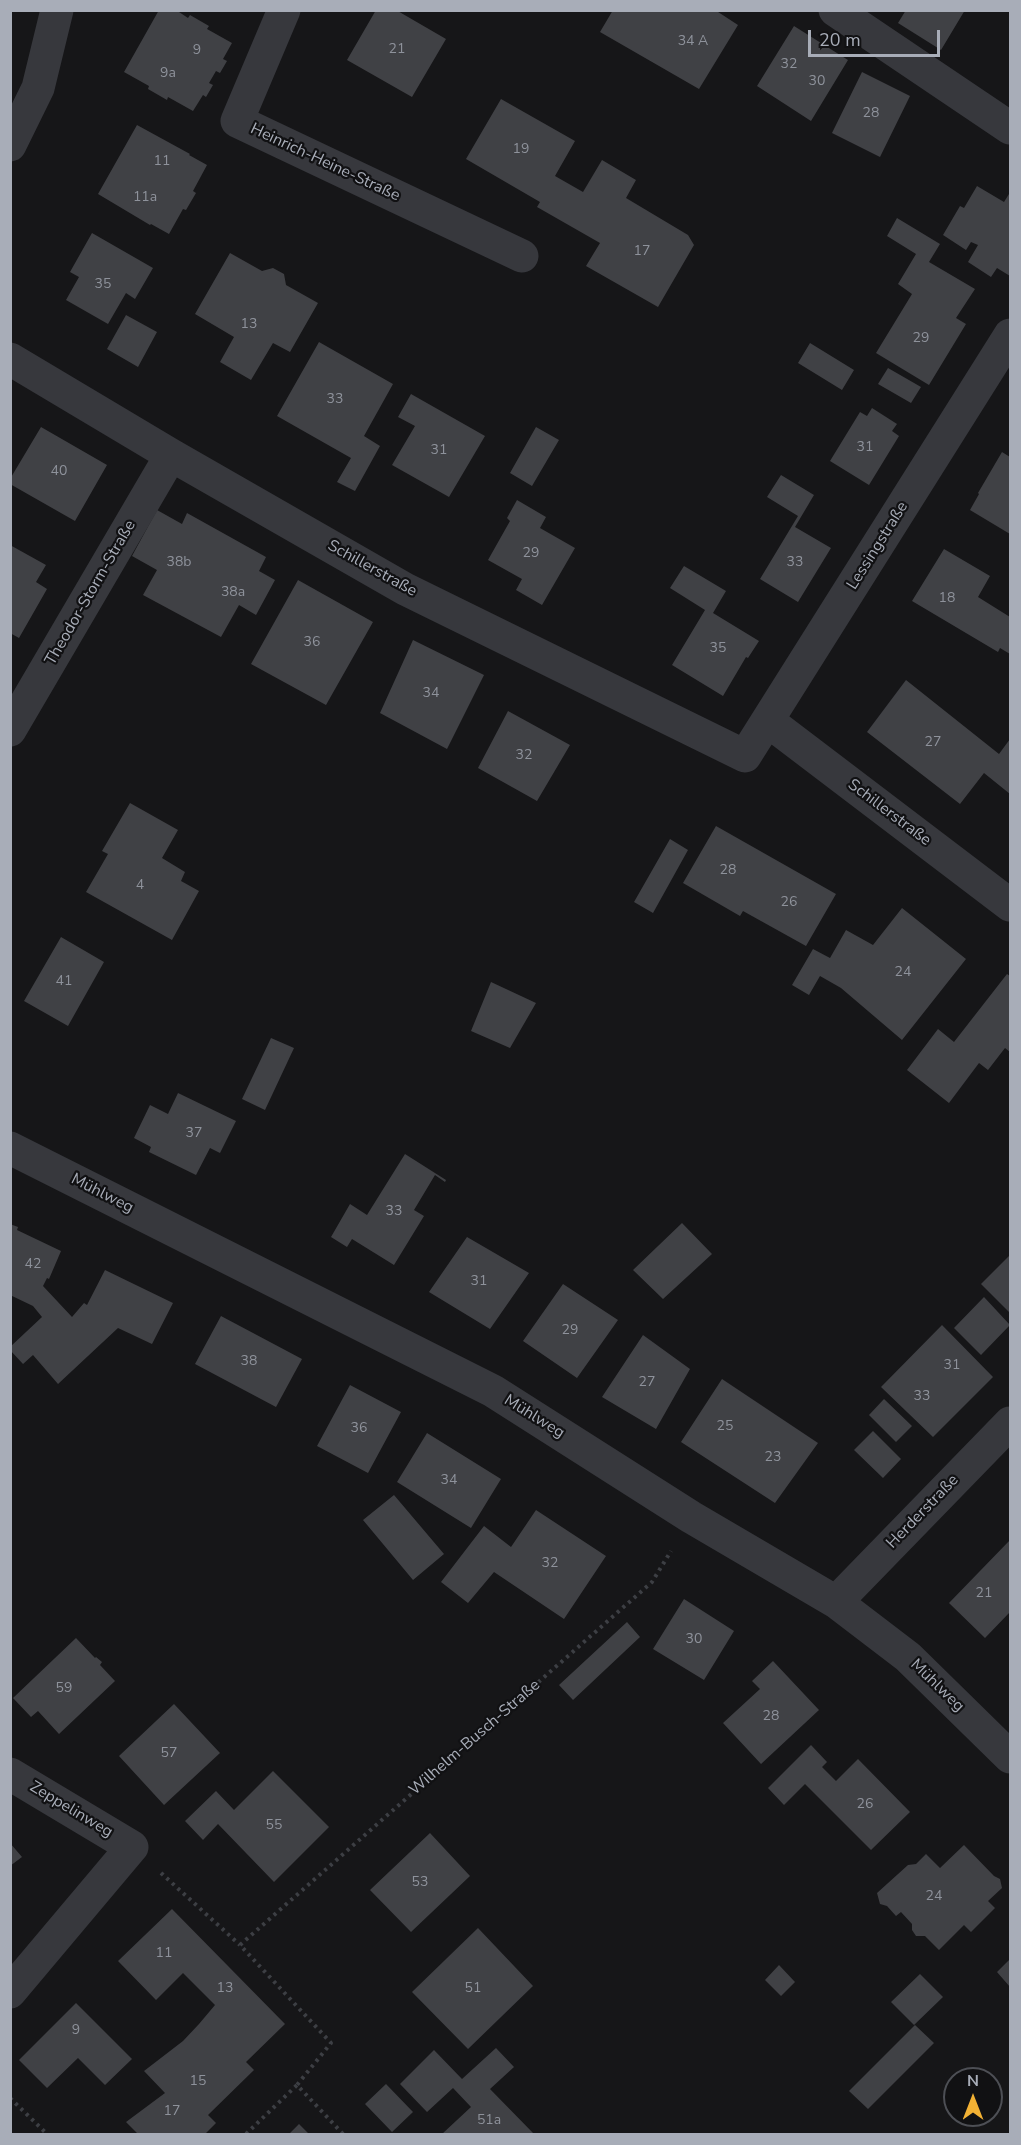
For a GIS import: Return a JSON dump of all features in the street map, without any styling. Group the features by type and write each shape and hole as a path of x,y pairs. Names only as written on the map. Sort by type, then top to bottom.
{"street":[{"path":"10,145 38,88 57,10"},
{"name":"Heinrich-Heine-Straße","path":"284,10 237,121 522,256"},
{"path":"835,10 1011,128"},
{"name":"Lessingstraße","path":"745,756 1011,335"},
{"name":"Schillerstraße","path":"10,359 171,456 405,589 745,756"},
{"name":"Theodor-Storm-Straße","path":"10,730 171,456"},
{"name":"Schillerstraße","path":"768,722 1011,905"},
{"name":"Mühlweg","path":"10,1148 493,1390 691,1517 837,1602 908,1657 1011,1758"},
{"name":"Herderstraße","path":"837,1602 1011,1423"},
{"name":"Zeppelinweg","path":"10,1774 132,1847"},
{"path":"10,1992 132,1847"}],"path":[{"name":"Wilhelm-Busch-Straße","path":"240,1945 652,1582 691,1517"},
{"path":"132,1847 240,1945 331,2043 297,2085 246,2134"},
{"path":"297,2085 344,2134"},
{"path":"10,2098 47,2134"}],"building":[{"path":"159,10 176,10 188,18 190,15 209,26 207,29 232,43 223,59 227,61 220,73 216,71 209,83 213,85 206,97 203,95 193,111 168,97 167,100 148,89 149,86 124,72"},
{"path":"376,10 396,10 446,39 412,97 347,60"},
{"path":"613,10 715,10 738,25 699,89 600,32"},
{"path":"906,10 965,10 941,50 898,23"},
{"path":"794,26 848,60 811,121 757,86"},
{"path":"862,72 910,96 880,157 832,133"},
{"path":"501,99 575,141 555,176 583,192 602,160 636,180 626,198 688,235 694,245 658,307 586,266 600,243 537,207 540,202 466,159"},
{"path":"137,125 207,165 193,191 196,193 186,210 183,209 169,234 98,194"},
{"path":"977,186 1004,202 1010,195 1010,276 997,268 991,277 968,262 978,245 971,242 966,250 943,235 960,206 964,208"},
{"path":"897,218 940,244 929,262 975,289 956,318 966,324 929,385 876,353 912,294 898,284 916,254 887,236"},
{"path":"92,233 153,268 135,299 126,293 108,324 66,300 79,277 70,272"},
{"path":"230,253 262,271 273,268 284,274 286,285 318,303 290,352 273,343 251,380 220,362 234,337 195,314"},
{"path":"126,315 157,332 138,367 107,349"},
{"path":"319,342 393,384 364,436 380,446 355,491 337,482 351,458 277,416"},
{"path":"810,343 854,370 842,390 798,363"},
{"path":"888,368 921,387 911,403 878,384"},
{"path":"411,394 485,436 449,497 392,465 415,426 398,417"},
{"path":"872,408 897,424 892,431 899,436 869,485 830,461 860,412 867,416"},
{"path":"41,427 107,465 75,521 10,484 10,479"},
{"path":"536,427 559,440 532,486 510,473"},
{"path":"1002,452 1010,457 1010,534 970,510"},
{"path":"781,475 814,495 795,527 831,548 798,602 760,579 798,516 767,497"},
{"path":"517,500 546,517 540,528 575,548 542,605 516,590 522,579 488,560 510,521 507,518"},
{"path":"157,510 182,524 187,513 266,557 259,571 275,580 256,615 239,605 221,637 143,595 157,570 132,556"},
{"path":"10,545 46,565 36,582 47,589 19,638 10,633"},
{"path":"944,549 990,576 978,597 1010,617 1010,654 1000,648 998,652 912,601"},
{"path":"684,566 726,591 713,613 759,641 748,658 746,657 723,696 672,665 705,610 670,588"},
{"path":"298,580 373,622 326,705 251,664"},
{"path":"413,640 484,675 447,749 380,713"},
{"path":"906,680 999,754 1010,739 1010,794 984,773 960,804 867,732"},
{"path":"508,711 570,745 537,801 478,768"},
{"path":"130,803 178,830 162,858 185,872 181,881 199,891 172,940 86,892 108,854 102,851"},
{"path":"716,826 836,894 806,946 743,911 740,916 683,883"},
{"path":"670,839 688,850 653,913 634,902"},
{"path":"902,908 966,959 902,1040 841,988 820,976 809,995 792,985 813,949 830,958 846,930 873,945"},
{"path":"61,937 104,962 68,1026 24,1001"},
{"path":"1007,974 1010,976 1010,1052 1005,1048 988,1070 979,1063 949,1103 907,1070 938,1029 954,1042"},
{"path":"491,982 536,1003 510,1048 471,1031"},
{"path":"271,1038 294,1048 265,1110 242,1099"},
{"path":"178,1093 236,1121 220,1153 210,1148 196,1175 149,1152 151,1147 134,1138 150,1105 168,1114"},
{"path":"405,1154 446,1180 445,1182 435,1175 414,1210 424,1216 394,1265 352,1239 347,1247 331,1237 350,1204 367,1215"},
{"path":"682,1223 712,1254 663,1299 633,1270"},
{"path":"10,1224 18,1227 17,1230 61,1251 49,1279 47,1278 43,1286 72,1317 84,1303 87,1305 105,1270 173,1303 152,1344 118,1328 58,1384 33,1355 23,1364 10,1350 10,1347 42,1317 33,1306 10,1295"},
{"path":"467,1237 529,1273 490,1329 429,1292"},
{"path":"1010,1255 1010,1313 981,1284"},
{"path":"563,1284 618,1320 577,1378 523,1341"},
{"path":"984,1297 1010,1325 981,1355 954,1328"},
{"path":"221,1316 302,1359 276,1407 195,1364"},
{"path":"942,1325 993,1377 933,1437 881,1387"},
{"path":"643,1335 690,1369 656,1429 602,1397"},
{"path":"722,1379 818,1443 775,1503 681,1442"},
{"path":"350,1385 401,1412 368,1473 317,1446"},
{"path":"884,1399 912,1426 896,1442 869,1415"},
{"path":"873,1431 901,1459 883,1478 854,1450"},
{"path":"427,1433 501,1479 471,1528 397,1482"},
{"path":"394,1495 444,1554 413,1580 363,1520"},
{"path":"536,1510 606,1556 564,1619 494,1572 468,1603 441,1582 484,1526 511,1547"},
{"path":"1010,1540 1010,1612 985,1638 949,1603"},
{"path":"684,1599 734,1631 704,1680 653,1649"},
{"path":"627,1622 640,1637 573,1700 559,1685"},
{"path":"76,1638 95,1658 102,1662 100,1665 115,1681 59,1734 38,1711 31,1717 13,1698"},
{"path":"773,1661 819,1710 761,1764 723,1723 760,1689 752,1681"},
{"path":"174,1704 220,1753 164,1805 119,1756"},
{"path":"811,1745 827,1762 822,1767 836,1781 858,1759 910,1812 871,1850 805,1784 784,1805 768,1788"},
{"path":"273,1771 329,1827 274,1882 218,1824 203,1840 185,1821 216,1791 234,1810"},
{"path":"430,1833 470,1876 411,1932 370,1890"},
{"path":"10,1843 22,1857 10,1866"},
{"path":"964,1845 994,1876 1000,1879 1002,1888 988,1901 995,1908 971,1932 964,1925 939,1950 925,1936 916,1936 912,1930 912,1924 901,1912 896,1916 887,1906 880,1904 877,1893 908,1865 916,1864 926,1854 940,1868"},
{"path":"172,1909 285,2024 246,2062 254,2070 208,2115 216,2123 205,2134 138,2134 126,2122 165,2093 144,2071 183,2041 215,2005 183,1973 156,2000 118,1961"},
{"path":"478,1928 533,1986 468,2049 412,1992"},
{"path":"1010,1959 1010,1987 997,1972"},
{"path":"779,1965 795,1982 781,1996 765,1980"},
{"path":"920,1974 943,1997 914,2025 891,2002"},
{"path":"76,2003 132,2059 105,2085 78,2058 47,2088 19,2060"},
{"path":"915,2025 934,2043 868,2109 849,2091"},
{"path":"496,2048 514,2067 490,2089 534,2134 442,2134 471,2107 453,2088 427,2112 400,2084 434,2050 462,2079"},
{"path":"386,2084 413,2112 392,2132 365,2104"},
{"path":"299,2124 309,2134 289,2134"}]}
